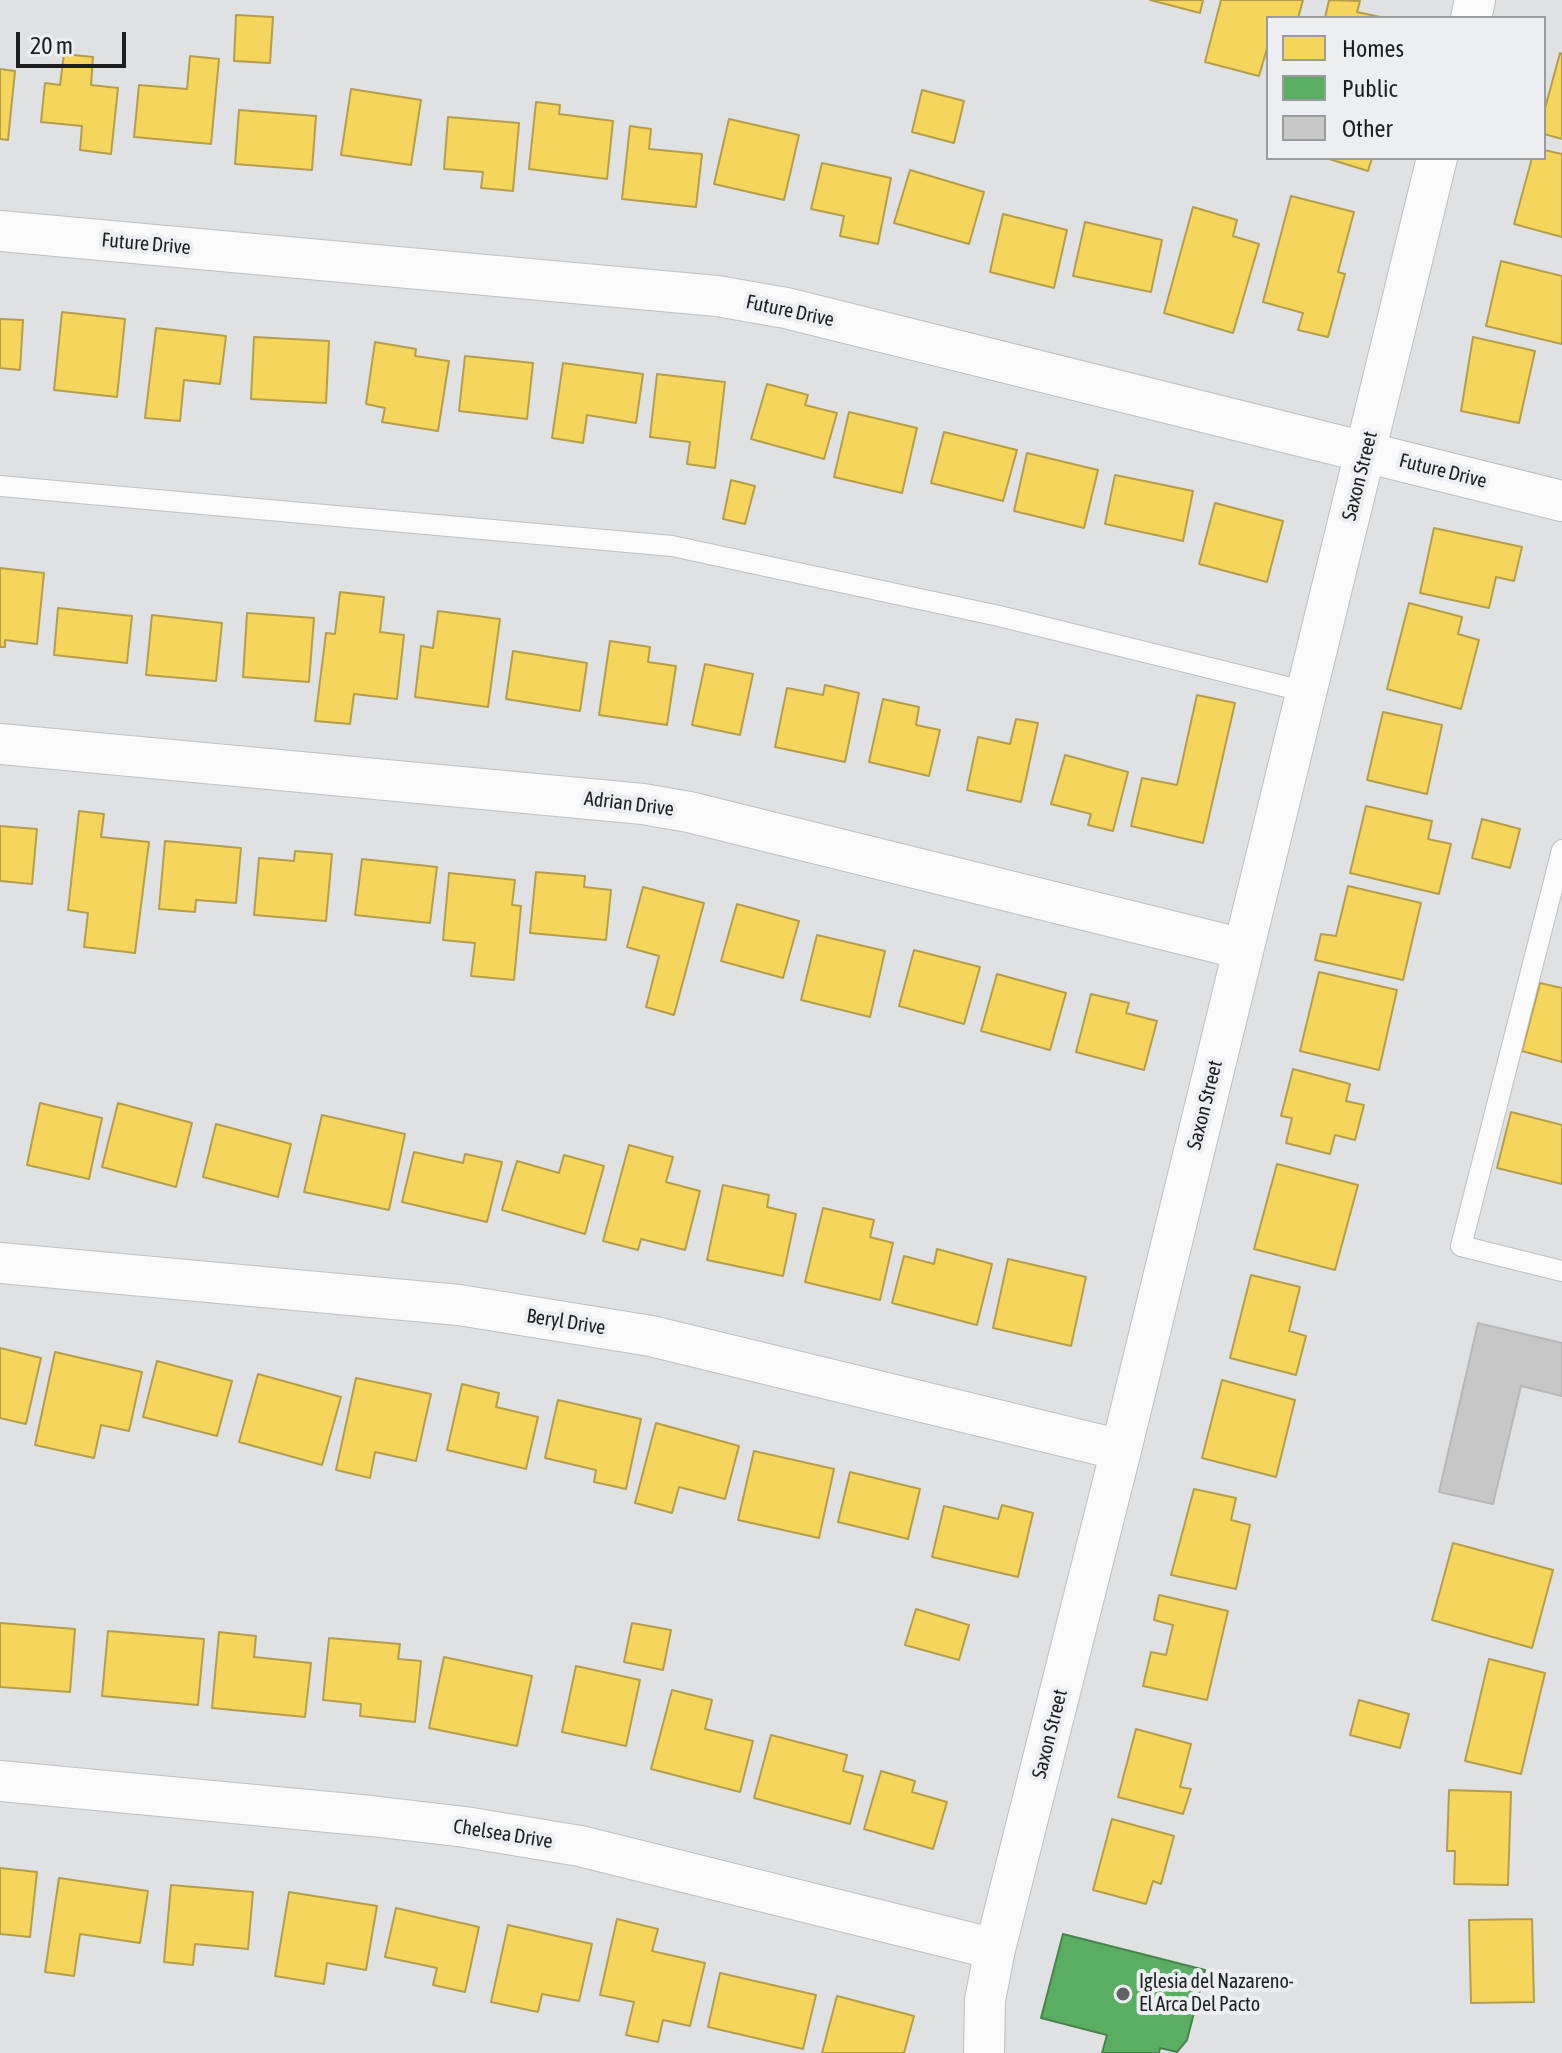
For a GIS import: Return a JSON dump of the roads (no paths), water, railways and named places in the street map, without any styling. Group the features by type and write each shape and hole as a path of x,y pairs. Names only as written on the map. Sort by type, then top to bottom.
{"street":[{"name":"Saxon Street","path":"984,2053 985,2000 995,1949 1121,1450 1437,160"},
{"name":"Future Drive","path":"0,231 717,296 786,308 1562,501"},
{"name":"Adrian Drive","path":"0,744 643,804 689,812 1243,949"},
{"name":"Beryl Drive","path":"0,1263 459,1305 651,1336 1121,1450"},
{"name":"Chelsea Drive","path":"0,1781 371,1816 465,1827 580,1846 995,1949"}],"lane":[{"path":"0,486 672,546 999,616 1307,692"},
{"path":"1562,850 1461,1246 1562,1271"}],"place":[{"name":"Iglesia del Nazareno- El Arca Del Pacto","path":"1123,1994"}]}
